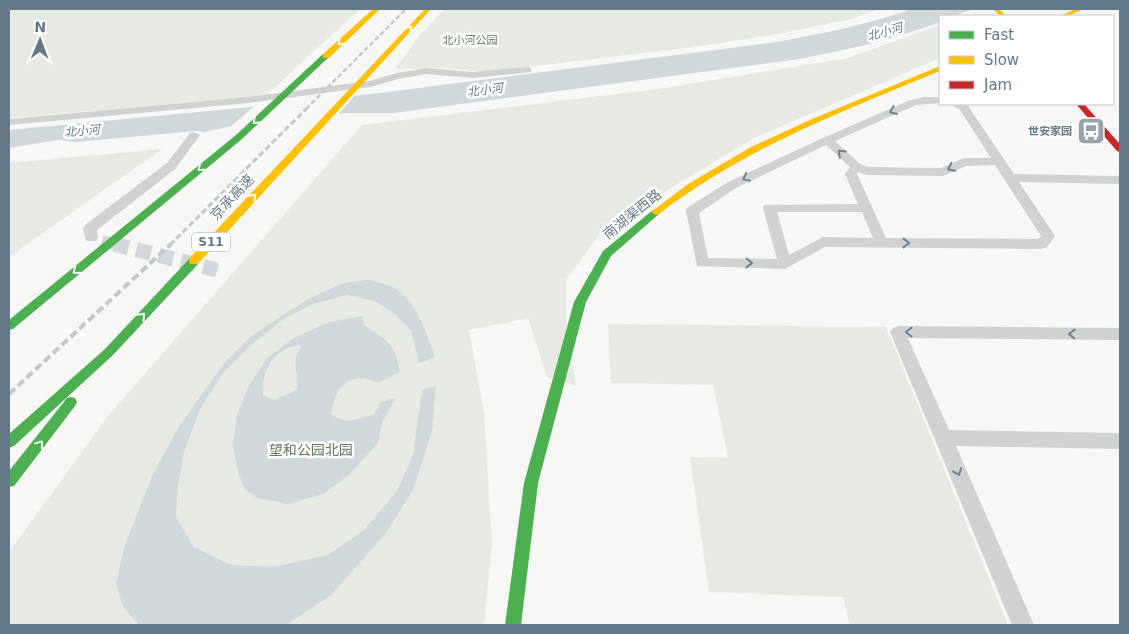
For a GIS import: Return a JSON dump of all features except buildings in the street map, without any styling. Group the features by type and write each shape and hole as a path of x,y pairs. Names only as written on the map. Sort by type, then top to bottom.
{"main road":[{"path":"9,326 239,137 377,9"},
{"name":"京承高速","path":"9,442 109,352 428,9"},
{"path":"1066,15 1081,9"},
{"name":"南湖渠西路","path":"513,625 531,483 580,302 607,254 643,216 746,150 939,68"},
{"path":"1081,105 1120,149"},
{"path":"9,481 109,352"}],"street":[{"path":"9,122 249,100 370,84 397,76 426,71 473,75 527,70"},
{"path":"939,100 924,100 912,103 827,140 732,185 692,211 702,263 785,264 823,242 1042,244 1048,236 964,108 958,105"},
{"path":"91,238 90,228 171,166 194,136"},
{"path":"827,140 856,167 867,171 943,172 964,162 998,161"},
{"path":"856,167 851,174 882,243"},
{"path":"1010,178 1120,180"},
{"path":"785,264 769,208 865,208"},
{"path":"1023,625 898,332 1120,334"},
{"path":"944,438 1120,441"}],"green space":[{"path":"9,9 360,9 265,96 9,118"},
{"name":"北小河公园","path":"445,9 879,9 852,19 778,34 709,45 486,72 444,68 395,69 420,35"},
{"name":"望和公园北园","path":"939,25 939,58 754,138 604,228 566,280 566,318 576,386 547,377 528,318 469,330 484,412 492,544 484,625 9,625 9,552 108,416 362,125 658,89 848,58"},
{"path":"162,149 9,257 9,163"},
{"path":"608,324 886,327 1008,625 850,625 843,597 709,592 690,457 728,458 713,385 611,383"}],"water":[{"name":"北小河","path":"912,9 973,9 957,15 939,15 939,22 886,40 793,60 393,113 347,113 227,127 205,132 194,131 77,142 57,140 9,148 9,130 380,93 769,43 805,37 877,20"},
{"path":"368,280 390,286 414,307 435,357 419,363 411,331 395,314 375,301 347,295 313,304 282,320 251,345 224,372 200,409 184,452 178,485 176,517 194,547 231,565 274,567 328,555 364,530 397,491 413,455 422,390 436,386 432,431 413,490 385,534 331,595 286,625 139,625 123,607 116,583 125,545 153,474 180,425 225,362 251,336 308,299 343,283"},
{"path":"362,316 364,325 385,339 396,355 400,372 378,383 363,378 349,381 340,389 332,407 331,414 342,419 352,420 374,414 381,402 396,398 382,422 378,443 349,475 323,494 288,504 257,498 245,489 238,473 233,445 237,415 248,387 267,358 294,338 329,322","holes":["302,345 295,363 298,383 297,390 274,400 263,395 264,377 272,361 284,350"]}],"pier":[{"path":"358,92 336,117 228,129 257,104"}],"tunnel":[{"path":"102,241 119,245"},
{"path":"114,244 217,270"}],"railway":[{"path":"171,244 406,9"},
{"path":"9,394 171,244"}],"traffic: fast":[{"path":"9,326 239,137 326,56"},
{"path":"513,625 531,483 580,302 607,254 656,212"},
{"path":"9,442 109,352 194,261"},
{"path":"9,481 71,402"}],"traffic: slow":[{"path":"326,56 377,9"},
{"path":"194,261 428,9"},
{"path":"996,9 1002,15"},
{"path":"1066,15 1081,9"},
{"path":"656,212 691,186 755,149 815,120 939,68"}],"traffic: jam":[{"path":"1081,105 1120,149"}],"place":[{"name":"世安家园","path":"1091,131"}]}
